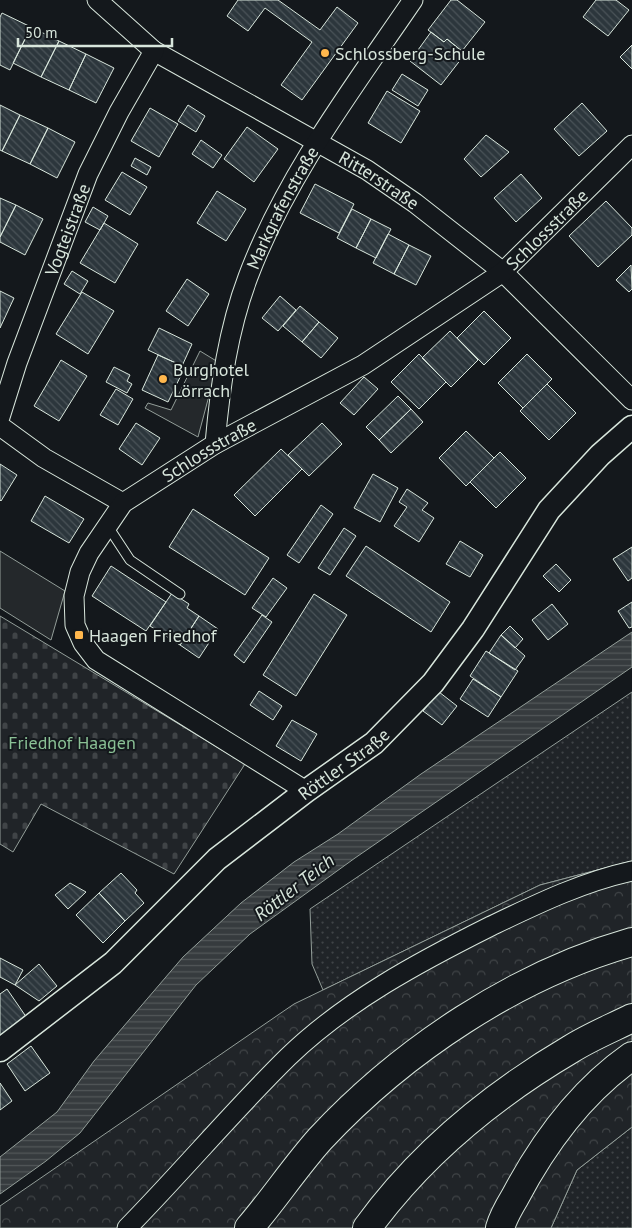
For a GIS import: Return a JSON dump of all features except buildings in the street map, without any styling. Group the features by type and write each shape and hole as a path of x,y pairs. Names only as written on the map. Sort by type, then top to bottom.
{"highway":[{"path":"249,1228 320,1139 412,1055 514,989 566,965 632,942"},
{"path":"367,1228 414,1172 462,1126 518,1082 572,1048 632,1018"},
{"path":"500,1228 531,1167 562,1124 591,1091 632,1056"}],"street":[{"name":"Ritterstraße","path":"97,0 154,51 367,170 415,203 503,272 632,400"},
{"name":"Markgrafenstraße","path":"215,444 219,400 230,335 248,278 272,221 317,142 413,0"},
{"name":"Vogteistraße","path":"0,416 17,364 88,174 119,112 154,51"},
{"name":"Schlossstraße","path":"306,791 96,660 88,650 75,625 74,596 86,559 107,525 124,503 215,444 363,365 503,272 632,145"},
{"path":"0,426 44,458 124,503"},
{"name":"Röttler Straße","path":"0,1050 113,963 217,859 306,791 374,743 433,683 473,629 549,510 600,454 632,426"},
{"path":"127,1228 289,1057 342,1012 382,985 464,940 546,900 608,876 632,871"}],"lane":[{"path":"107,525 130,560 180,594"}],"green space":[{"name":"Friedhof Haagen","path":"0,616 245,764 174,874 41,804 13,852 0,844"},
{"path":"632,692 632,861 540,885 323,990 312,964 310,909"},
{"path":"632,861 632,1127 577,1170 551,1228 0,1228 0,1206 294,1004 540,885"},
{"path":"632,1127 632,1228 551,1228 577,1170"}],"shaded area":[{"path":"200,351 218,362 198,437 145,408 148,403 171,410"},
{"path":"0,551 65,591 51,640 0,608"}],"water":[{"name":"Röttler Teich","path":"632,632 632,667 355,858 250,934 196,985 80,1133 46,1161 0,1194 0,1157 57,1112 94,1061 183,957 241,903 294,862 338,834 421,774"}],"place":[{"name":"Schlossberg-Schule","path":"325,53"},
{"name":"Burghotel Lörrach","path":"163,379"},
{"name":"Haagen Friedhof","path":"79,635"}]}
